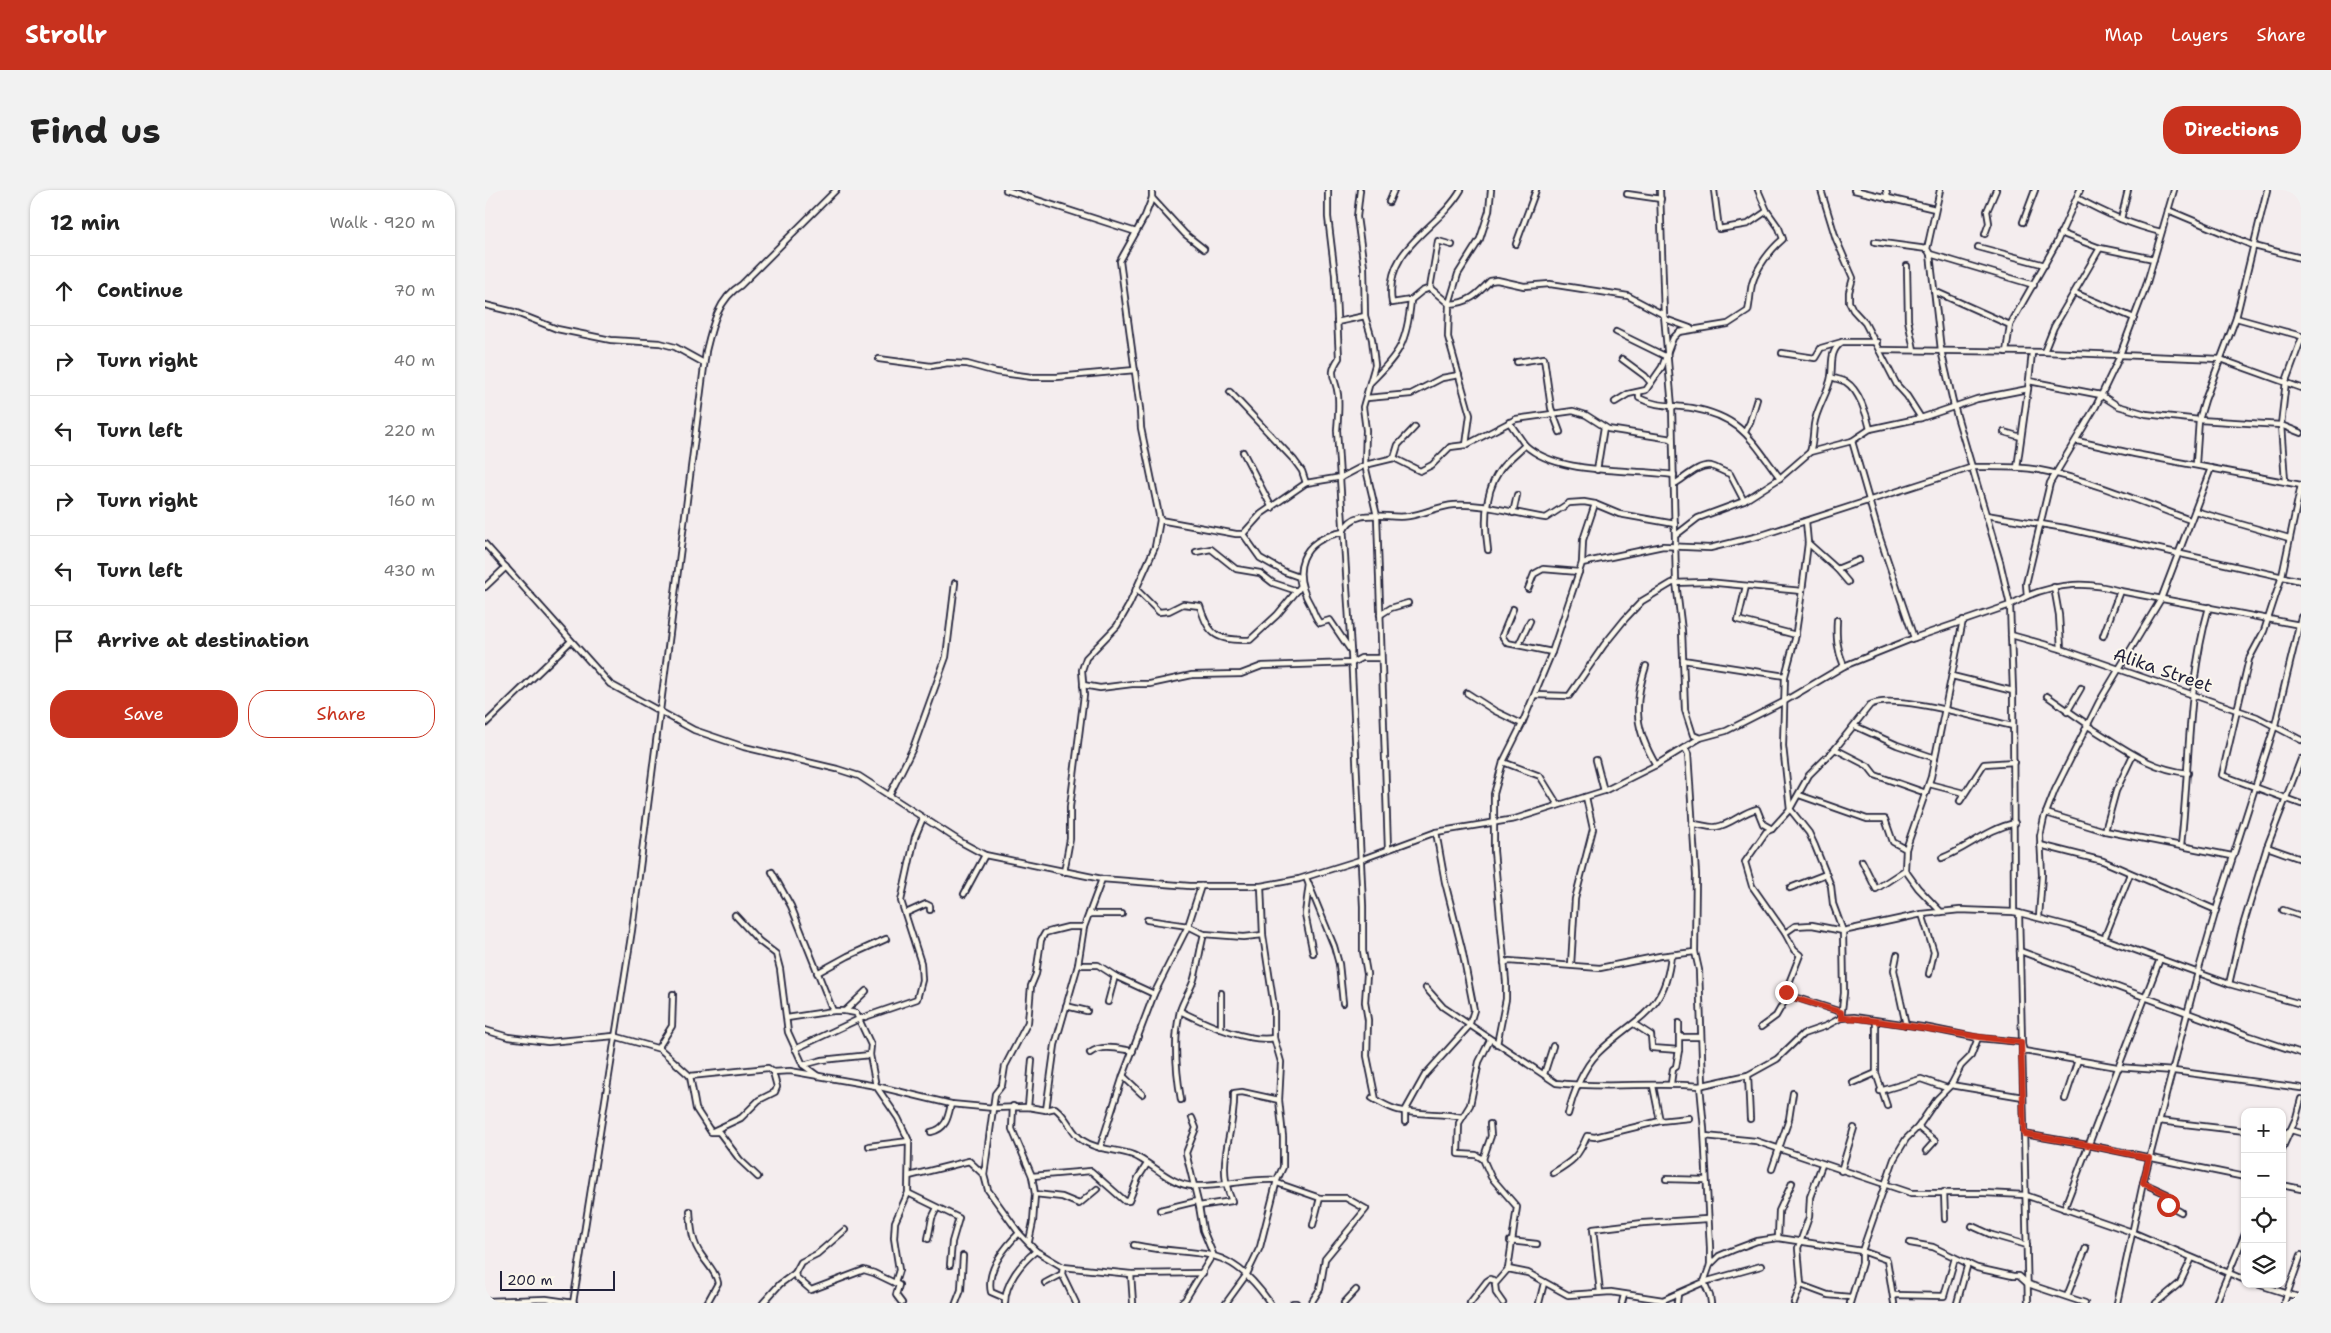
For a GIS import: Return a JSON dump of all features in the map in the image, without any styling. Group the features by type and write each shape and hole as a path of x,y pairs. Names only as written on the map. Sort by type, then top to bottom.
{"street":[{"path":"485,1301 546,1298 574,1303 632,930 704,363 714,321 730,292 741,285 836,190"},
{"path":"1005,190 1136,232"},
{"path":"1064,872 1070,839 1070,807 1084,695 1082,670 1087,658 1117,626 1155,548 1160,520 1141,428 1120,261 1152,198 1152,190"},
{"path":"1329,190 1328,217 1339,358 1333,368 1332,375 1338,394 1337,430 1342,477 1343,532 1352,663 1363,951 1367,974 1365,1002 1368,1028 1367,1056 1374,1099 1395,1109 1440,1112 1462,1117"},
{"path":"1360,190 1357,217 1364,267 1365,316 1373,339 1375,365 1363,407 1365,465 1377,516 1388,849"},
{"path":"1389,202 1394,190"},
{"path":"1430,288 1422,291 1411,300 1392,303 1391,284 1401,256 1422,231 1451,204 1461,190"},
{"path":"1466,445 1470,415 1448,337 1449,304 1458,274 1480,239 1489,211 1491,190"},
{"path":"1516,244 1537,190"},
{"path":"1660,190 1664,317 1673,407 1672,439 1676,483 1677,582 1685,710 1693,735 1700,738"},
{"path":"1714,190 1719,229 1748,224 1767,212"},
{"path":"1615,402 1628,394 1645,390 1663,367 1673,338 1679,332 1728,324 1748,311 1752,283 1757,272 1774,247 1783,238 1779,228 1767,212 1758,190"},
{"path":"1821,190 1836,239 1853,278 1849,292 1849,302 1877,342 1879,350 1897,385 1907,396 1921,418"},
{"path":"1854,190 1935,209"},
{"path":"1886,190 1888,199"},
{"path":"1940,190 1928,251 1941,350 1954,406 2000,562 2010,605 2028,1303"},
{"path":"1985,234 1989,223 1987,210 1996,190"},
{"path":"2023,222 2035,190"},
{"path":"2006,352 2010,325 2045,265 2080,190"},
{"path":"2121,218 2129,190"},
{"path":"2027,596 2027,584 2040,524 2054,474 2077,441 2120,355 2154,259 2174,190"},
{"path":"2196,464 2199,420 2236,318 2267,190"},
{"path":"1627,194 1661,199"},
{"path":"1152,198 1185,234 1204,249"},
{"path":"2077,198 2102,213 2121,218 2132,225 2161,232"},
{"path":"2168,210 2254,246 2301,258"},
{"path":"2059,233 2100,248 2154,259"},
{"path":"1430,288 1438,241 1452,245"},
{"path":"1875,242 1928,251 2034,285"},
{"path":"1978,247 2045,265"},
{"path":"2043,352 2054,327 2075,294 2100,248"},
{"path":"1907,266 1908,320 1914,350"},
{"path":"1430,288 1449,304 1463,304 1476,296 1490,281 1497,280 1524,286 1550,284 1628,296 1664,317 1691,329"},
{"path":"1934,291 2010,325"},
{"path":"2075,294 2134,318"},
{"path":"1369,384 1399,351 1411,300"},
{"path":"485,305 514,312 557,329 611,340 660,343 675,347 704,363"},
{"path":"1337,322 1365,316"},
{"path":"2236,318 2301,336"},
{"path":"1616,332 1667,357"},
{"path":"2285,481 2281,424 2286,382 2301,340"},
{"path":"1782,353 1815,358 1821,348 1842,342 1877,342"},
{"path":"1810,452 1814,438 1814,425 1831,377 1831,362 1835,348 1842,342"},
{"path":"1879,350 2043,352 2220,359 2301,388"},
{"path":"2017,468 2032,353"},
{"path":"1517,362 1544,358 1553,414 1560,432"},
{"path":"879,359 931,366 948,363 967,364 995,372 1032,377 1057,377 1135,370"},
{"path":"1622,359 1645,376 1651,383"},
{"path":"1367,398 1411,394 1442,378 1459,375"},
{"path":"1831,377 1847,383 1851,388 1862,406 1870,429"},
{"path":"2029,381 2101,395 2117,406 2146,414 2199,420 2281,424 2301,433"},
{"path":"1676,535 1698,518 1744,500 1780,478 1810,452 1852,441 1870,429 1921,418 1954,406 2028,389"},
{"path":"1230,392 1294,460 1303,471 1306,483"},
{"path":"1639,392 1639,398 1650,403 1691,408 1718,414 1745,432 1780,478"},
{"path":"1745,432 1757,399"},
{"path":"1160,520 1243,534 1261,514 1306,483 1342,477 1365,465 1395,458 1417,470 1423,471 1450,447 1466,445 1509,422 1530,415 1573,411 1586,415 1603,427 1672,439"},
{"path":"1509,422 1525,445 1541,458 1597,470 1645,471 1674,476"},
{"path":"1395,458 1398,445 1415,427"},
{"path":"1597,470 1603,427"},
{"path":"2004,432 2021,437"},
{"path":"1852,441 1880,538 1914,638"},
{"path":"2077,441 2135,454 2301,485 2282,576 2269,619 2249,659 2222,774 2301,804"},
{"path":"1488,550 1485,530 1487,508 1500,470 1525,445"},
{"path":"1243,452 1271,508"},
{"path":"1676,483 1701,467 1713,466 1721,472 1730,474 1744,500"},
{"path":"1582,562 1663,546 1710,548 1759,536 1973,467 2017,468 2054,474 2102,488 2190,520"},
{"path":"2039,917 2042,876 2040,845 2046,813 2055,790 2087,725 2161,599 2211,468"},
{"path":"1513,513 1517,495"},
{"path":"1343,532 1345,527 1356,518 1364,515 1410,516 1453,505 1487,508 1546,518 1569,503 1595,504 1619,514 1675,524"},
{"path":"1497,1044 1506,999 1493,822 1494,794 1503,762 1535,695 1552,652 1582,562 1583,540 1595,504"},
{"path":"2195,511 2289,538"},
{"path":"1986,515 2040,524 2301,581"},
{"path":"1806,521 1808,543 1802,591 1796,635 1785,676 1783,746 1790,809 1809,833 1826,874 1843,931 1844,993 1841,1018"},
{"path":"1136,589 1159,612 1169,611 1183,604 1200,606 1206,625 1213,634 1238,640 1250,640 1277,615 1301,586 1301,569 1305,553 1327,535 1343,532"},
{"path":"1243,534 1260,558 1285,572 1299,577 1301,586 1317,619 1320,623 1330,620 1351,650"},
{"path":"1808,543 1837,569 1848,582"},
{"path":"485,544 610,684 695,730 713,737 859,776 961,842 985,854 1102,879 1201,886 1261,886 1299,879 1360,860 1436,832 1523,817 1604,791 1656,765 1700,738 1726,731 1783,702 1844,666 1914,638 2010,605 2027,596 2054,587 2074,583 2101,585 2120,591 2300,625"},
{"path":"1197,552 1211,549 1236,569 1260,573 1273,583 1297,591"},
{"path":"1837,569 1859,560"},
{"path":"485,587 506,567"},
{"path":"1528,589 1534,574 1543,569 1579,572"},
{"path":"1535,695 1569,696 1604,645 1642,601 1677,582 1802,591"},
{"path":"889,796 913,748 947,657 955,583"},
{"path":"1746,586 1738,620 1796,635"},
{"path":"2054,587 2059,615 2061,649"},
{"path":"2103,636 2120,591"},
{"path":"1380,615 1391,608 1408,603"},
{"path":"2181,844 2193,695 2204,624 2209,607"},
{"path":"1513,609 1502,636 1507,643 1552,652"},
{"path":"2117,1303 2149,1158 2174,1071 2187,1012 2215,910 2257,786 2275,725 2301,617"},
{"path":"1837,620 1836,637 1844,666"},
{"path":"1941,912 1918,888 1905,870 1906,850 1914,822 1929,784 1963,620"},
{"path":"1519,644 1530,621"},
{"name":"Alika Street","path":"2011,635 2061,649 2237,710 2275,725 2301,740"},
{"path":"485,724 571,641"},
{"path":"1083,685 1100,688 1150,684 1193,675 1241,674 1262,666 1352,663 1361,658 1381,658"},
{"path":"1683,660 1785,676"},
{"path":"1646,666 1641,682 1637,712 1639,729 1645,746 1656,765"},
{"path":"1952,676 2013,691"},
{"path":"2067,712 2081,688"},
{"path":"1467,693 1495,711 1522,724"},
{"path":"2047,696 2067,712 2133,755 2157,768 2188,774"},
{"path":"1761,1027 1776,1016 1788,995 1787,988 1800,955 1794,950 1785,933 1752,886 1745,862 1757,842 1790,809 1809,775 1835,749 1870,705 1878,701 1904,702 2013,726"},
{"path":"1855,726 1897,745 1935,758"},
{"path":"1685,748 1688,754 1693,824 1695,952 1699,970 1701,1086 1710,1248 1710,1265 1704,1282 1711,1303"},
{"path":"1835,749 1868,766 1875,775 1926,793"},
{"path":"2105,831 2116,791 2133,755"},
{"path":"2229,984 2241,932 2267,847 2301,759"},
{"path":"1596,760 1604,791"},
{"path":"1503,762 1540,776 1558,806"},
{"path":"1960,801 1984,764 2014,762"},
{"path":"1929,784 1964,793"},
{"path":"1799,794 1867,819 1885,818 1893,842 1906,850"},
{"path":"1571,965 1575,899 1593,829 1586,797"},
{"path":"1693,824 1718,827 1745,813 1757,810 1763,824 1772,829"},
{"path":"2046,813 2105,831 2181,844 2232,856"},
{"path":"795,1049 859,1019 914,1001 919,995 922,980 921,963 901,901 915,837 923,818"},
{"path":"1942,858 1966,848 1983,834 2000,826 2015,823"},
{"path":"1405,1122 1405,1111 1425,1075 1469,1026 1474,1005 1445,882 1436,832"},
{"path":"2040,845 2103,861 2215,910"},
{"path":"2267,847 2301,858"},
{"path":"964,894 985,854"},
{"path":"1862,861 1876,889 1905,870"},
{"path":"772,872 791,906 833,1011"},
{"path":"1313,954 1305,914 1308,882 1316,874"},
{"path":"1790,888 1826,874"},
{"path":"2104,939 2130,874"},
{"path":"1046,1110 1055,1045 1078,965 1083,927 1102,879"},
{"path":"1299,879 1308,882 1334,946 1339,964 1343,1003"},
{"path":"1100,1148 1123,1076 1154,994 1188,926 1201,886"},
{"path":"1226,1303 1247,1274 1260,1247 1283,1166 1283,1137 1279,1100 1281,1062 1274,1038 1274,1007 1263,935 1261,886"},
{"path":"906,913 926,904 929,904 930,910"},
{"path":"1785,933 1795,926 1812,925 1843,931 1922,914 1960,910 2017,913 2039,917 2229,984 2301,1004"},
{"path":"2283,910 2301,916"},
{"path":"1089,914 1122,914"},
{"path":"1922,914 1934,952 1929,974"},
{"path":"735,915 759,941 776,954 780,969 788,1032 803,1065 819,1077"},
{"path":"1147,920 1188,926 1203,934 1244,937 1263,935"},
{"path":"983,1175 995,1094 1002,1084 1005,1066 1028,1022 1031,986 1036,974 1041,940 1045,933 1068,927 1083,927"},
{"path":"1181,1100 1176,1073 1176,1045 1180,1011 1194,981 1203,934"},
{"path":"817,973 848,956 886,939"},
{"path":"2020,951 2145,998 2301,1053"},
{"path":"1504,963 1509,961 1600,968 1695,952"},
{"path":"1568,1114 1573,1094 1597,1054 1634,1024 1663,992 1671,955"},
{"path":"1897,955 1895,970 1906,1025"},
{"path":"2064,1209 2159,958"},
{"path":"1078,965 1097,964 1115,976 1154,994"},
{"path":"1108,1002 1115,976"},
{"path":"1426,988 1443,1008 1556,1083 1578,1086 1653,1086 1671,1084 1701,1086 1748,1075 1777,1059 1803,1034 1826,1026 1841,1018 1854,1017 1978,1038 2021,1042"},
{"path":"845,1011 866,991"},
{"path":"1221,993 1221,1028"},
{"path":"658,1048 672,1026 673,994"},
{"path":"1788,995 1841,1012"},
{"path":"1066,1006 1087,1011"},
{"path":"787,1018 833,1011 856,1013 871,1045 870,1055 876,1086 903,1126 909,1141 908,1193 895,1222 894,1238 899,1270 895,1283"},
{"path":"1180,1011 1221,1028 1256,1039 1274,1038"},
{"path":"1876,1021 1876,1073 1880,1091 1887,1106"},
{"path":"1671,1084 1679,1050 1679,1023"},
{"path":"1634,1024 1651,1036 1652,1048 1679,1050"},
{"path":"485,1030 508,1037 548,1042 614,1036 658,1048 690,1076 696,1109 711,1132"},
{"path":"1680,1037 1700,1037"},
{"path":"1850,1303 1850,1297 1862,1263 1862,1252 1884,1184 1906,1139 1919,1127 1949,1087 1961,1066 1971,1056 1978,1038"},
{"path":"1490,1040 1479,1062 1470,1106 1459,1123 1458,1154 1476,1156 1483,1159 1491,1177 1517,1207 1510,1241 1508,1269 1496,1281 1496,1293 1503,1303"},
{"path":"2021,1042 2024,1051 2117,1067 2174,1071 2301,1088"},
{"path":"1544,1074 1553,1046"},
{"path":"1090,1053 1094,1050 1106,1048 1133,1051"},
{"path":"803,1065 822,1060 870,1055"},
{"path":"1029,1107 1032,1060"},
{"path":"2065,1099 2078,1060"},
{"path":"690,1076 758,1068 768,1068 773,1072 777,1086 775,1092 759,1100 741,1118 711,1132"},
{"path":"773,1072 790,1071 876,1086 951,1104 994,1108 1013,1106 1046,1110 1055,1108 1066,1116 1071,1127 1082,1140 1100,1148 1133,1155 1185,1185 1225,1185 1265,1179 1320,1198 1346,1198 1366,1209 1325,1260 1320,1289 1311,1303"},
{"path":"1853,1083 1876,1073"},
{"path":"1748,1075 1750,1119"},
{"path":"1123,1076 1142,1094"},
{"path":"1880,1091 1921,1079 1949,1087 2023,1097"},
{"path":"1653,1086 1660,1121"},
{"path":"1199,1206 1232,1200 1225,1185 1225,1158 1235,1093 1242,1092 1279,1100"},
{"path":"1772,1168 1793,1107 1793,1093"},
{"path":"2286,1140 2301,1099"},
{"path":"931,1132 939,1130 944,1125 951,1104"},
{"path":"1013,1106 1012,1130 1032,1176 1035,1194 1033,1222 1029,1241"},
{"path":"1193,1118 1196,1128 1186,1153 1203,1230 1213,1254"},
{"path":"1553,1173 1582,1151 1587,1136 1595,1138 1660,1121 1689,1118"},
{"path":"2159,1121 2241,1131"},
{"path":"1483,1159 1491,1136 1490,1124"},
{"path":"1919,1127 1935,1140 1926,1151"},
{"path":"1841,1171 1854,1128"},
{"path":"1704,1129 1711,1136"},
{"path":"2286,1133 2291,1130 2301,1133"},
{"path":"711,1132 719,1132 740,1160 758,1177"},
{"path":"2024,1134 2241,1176"},
{"path":"1705,1136 1756,1141 1822,1165 1911,1193 1944,1192 2025,1195 2132,1232 2241,1279"},
{"path":"869,1146 909,1141"},
{"path":"909,1176 969,1161 983,1175 988,1190 1019,1233 1029,1241 1036,1251 1063,1267 1131,1274 1203,1273"},
{"path":"1032,1176 1091,1171 1125,1202 1129,1201 1138,1178 1147,1164"},
{"path":"1793,1303 1801,1284 1798,1252 1809,1217 1810,1197 1822,1165"},
{"path":"1666,1179 1706,1180"},
{"path":"1779,1238 1779,1211 1792,1182"},
{"path":"2143,1183 2167,1194 2164,1200 2168,1205 2181,1212"},
{"path":"2286,1186 2301,1189"},
{"path":"1035,1194 1062,1198 1079,1204 1097,1189"},
{"path":"1944,1192 1945,1219"},
{"path":"908,1193 937,1208 958,1215 959,1218 952,1242 950,1265"},
{"path":"1313,1225 1320,1198"},
{"path":"1161,1210 1197,1200"},
{"path":"928,1239 932,1218 937,1208"},
{"path":"690,1211 691,1233 700,1255 716,1276 718,1283 707,1303"},
{"path":"1600,1292 1593,1229 1643,1223 1707,1219"},
{"path":"1972,1226 1992,1235 2027,1244"},
{"path":"763,1303 780,1284 795,1273 801,1262 817,1254 845,1230"},
{"path":"1019,1233 1001,1253 989,1283 991,1292 1005,1300 1023,1262 1036,1251"},
{"path":"1710,1265 1719,1256 1757,1241 1779,1238 1862,1252 1887,1260 1889,1278 1895,1295 1894,1303"},
{"path":"1510,1241 1537,1244"},
{"path":"1910,1243 1933,1247 1977,1268 1995,1273 2019,1276 2028,1284 2085,1303"},
{"path":"2216,1303 2241,1243"},
{"path":"1135,1245 1213,1254 1230,1261 1247,1274 1270,1303"},
{"path":"1710,1248 1719,1256"},
{"path":"2067,1296 2086,1248"},
{"path":"1182,1303 1203,1273 1213,1254"},
{"path":"956,1303 961,1290 963,1256"},
{"path":"2284,1303 2301,1256"},
{"path":"1895,1295 1944,1296 1955,1258"},
{"path":"2155,1303 2180,1283 2192,1258"},
{"path":"1957,1303 1968,1263"},
{"path":"1508,1269 1528,1273 1568,1294 1600,1292 1663,1300 1704,1282 1761,1266"},
{"path":"1063,1267 1062,1274 1076,1303"},
{"path":"795,1273 796,1277 811,1290 864,1270 899,1285 896,1295 902,1303"},
{"path":"1045,1283 1062,1274"},
{"path":"1131,1274 1133,1303"},
{"path":"1470,1303 1487,1281 1490,1279 1496,1281"},
{"path":"1539,1303 1544,1282"},
{"path":"1801,1284 1827,1295 1850,1297"},
{"path":"2269,1288 2301,1298"},
{"path":"1344,1303 1356,1290"},
{"path":"1677,1303 1678,1294"},
{"path":"1622,1303 1624,1295"}],"route":[{"path":"1786,992 1791,997 1841,1012 1841,1018 1854,1017 1929,1028 1978,1038 2021,1042 2024,1134 2149,1158 2143,1183 2165,1192 2168,1195 2164,1200 2168,1205"}]}
